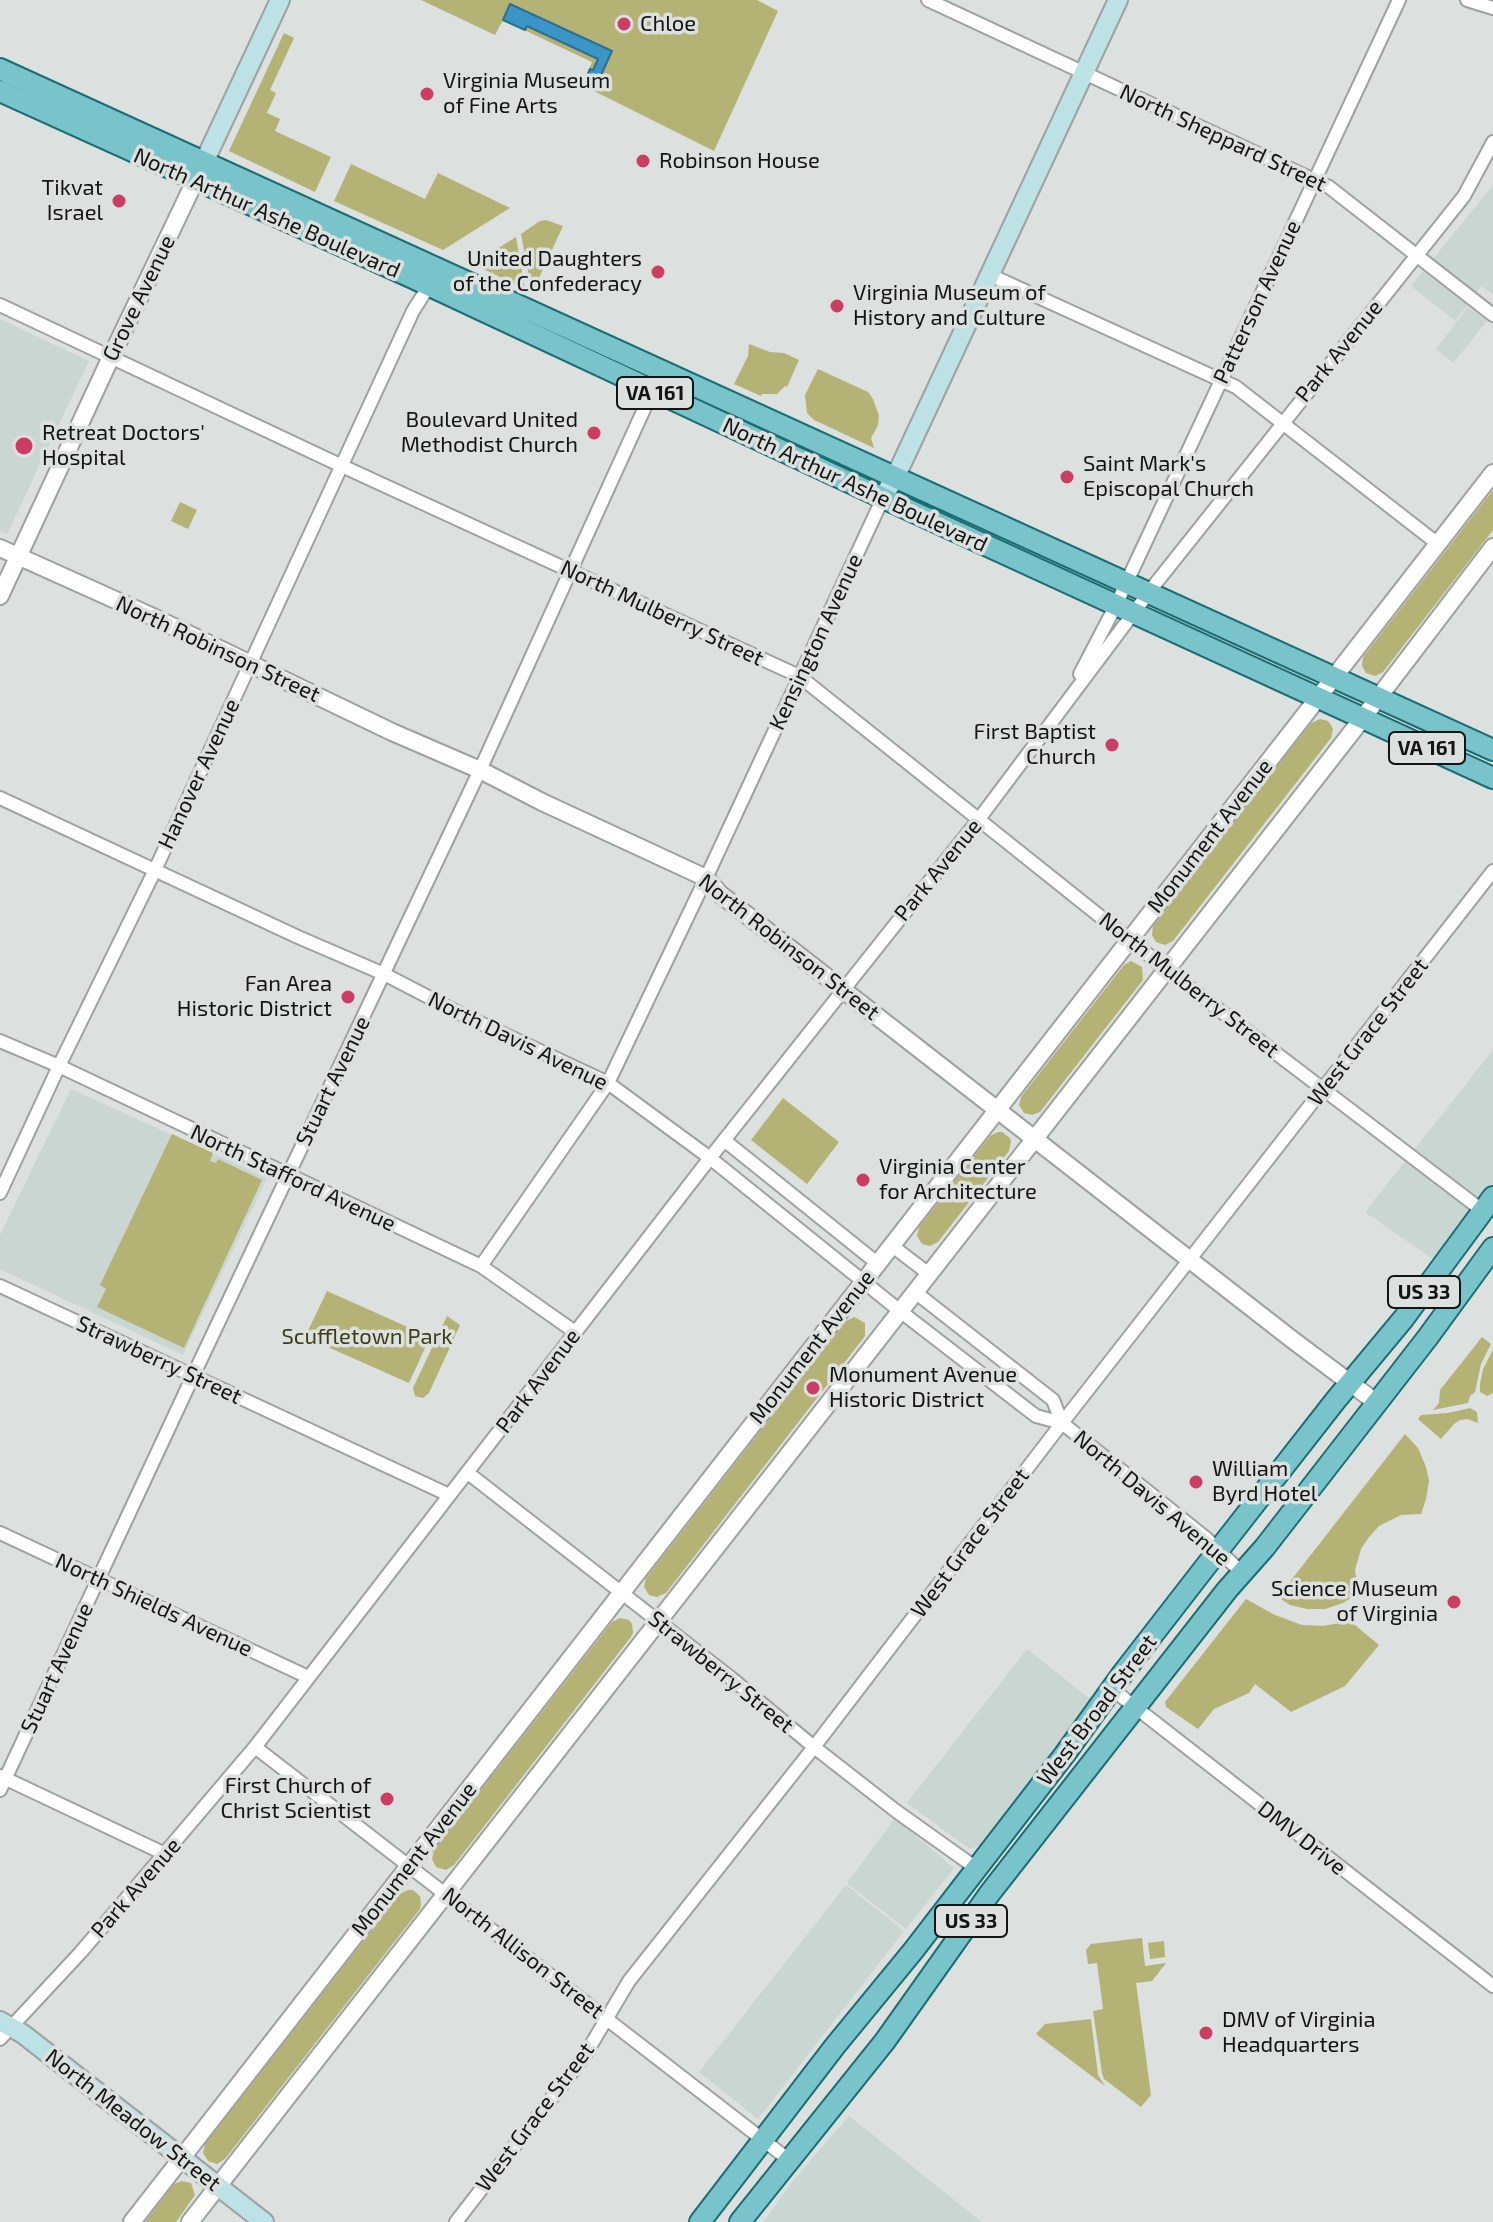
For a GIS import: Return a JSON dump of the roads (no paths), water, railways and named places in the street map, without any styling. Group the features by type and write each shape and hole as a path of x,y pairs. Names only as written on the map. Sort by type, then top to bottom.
{"main road":[{"name":"Grove Avenue","path":"195,181 280,0"},
{"name":"Kensington Avenue","path":"883,498 1118,0"},
{"name":"North Arthur Ashe Boulevard","path":"0,69 204,162 653,392 1493,778"},
{"name":"North Arthur Ashe Boulevard","path":"0,91 195,181 661,370 1493,750"},
{"name":"West Broad Street","path":"700,2222 1065,1754 1219,1550 1404,1318 1488,1204"},
{"name":"West Broad Street","path":"740,2222 885,2041 990,1893 1265,1547 1493,1248"},
{"name":"North Meadow Street","path":"4,2029 182,2157 264,2222"}],"street":[{"name":"North Sheppard Street","path":"928,0 1329,187 1493,315"},
{"name":"Patterson Avenue","path":"1125,609 1126,582 1399,0"},
{"path":"1467,0 1493,8"},
{"name":"Park Avenue","path":"4,2029 81,1952 255,1747 724,1140 979,819 1061,709 1125,609 1149,593 1464,196 1493,142"},
{"name":"Grove Avenue","path":"0,596 195,181"},
{"path":"990,275 1236,387 1438,544"},
{"name":"Hanover Avenue","path":"0,1193 155,870 413,311 434,278"},
{"name":"North Mulberry Street","path":"0,305 799,676 1166,969 1323,1088 1488,1204"},
{"name":"Stuart Avenue","path":"2,1781 480,770 661,370"},
{"name":"Monument Avenue","path":"132,2222 1493,473"},
{"name":"Kensington Avenue","path":"481,1266 608,1083 883,498"},
{"path":"190,2222 1493,547"},
{"name":"North Robinson Street","path":"0,548 706,878 720,894 842,990 1377,1403"},
{"name":"Park Avenue","path":"1061,709 1125,609"},
{"name":"North Davis Avenue","path":"0,798 384,974 608,1083 710,1158 1036,1416 1062,1423 1219,1550 1242,1573"},
{"name":"West Grace Street","path":"456,2222 585,2055 629,1981 1493,871"},
{"name":"North Stafford Avenue","path":"0,1041 481,1266 575,1332"},
{"path":"724,1140 877,1263"},
{"path":"891,1245 929,1274"},
{"name":"Strawberry Street","path":"0,1286 449,1495"},
{"name":"North Davis Avenue","path":"915,1292 1053,1400 1062,1423"},
{"name":"Strawberry Street","path":"468,1473 896,1811 976,1868"},
{"name":"North Shields Avenue","path":"0,1533 308,1677"},
{"name":"DMV Drive","path":"1112,1689 1493,1986"},
{"name":"North Allison Street","path":"255,1747 789,2160"},
{"path":"2,1781 165,1854"}],"water":[{"path":"510,4 612,51 596,86 585,80 598,59 527,26 525,30 503,20"}],"place":[{"name":"Chloe","path":"624,24"},
{"name":"Virginia Museum of Fine Arts","path":"427,94"},
{"name":"Robinson House","path":"643,161"},
{"name":"Tikvat Israel","path":"119,201"},
{"name":"United Daughters of the Confederacy","path":"658,272"},
{"name":"Virginia Museum of History and Culture","path":"837,306"},
{"name":"Boulevard United Methodist Church","path":"594,433"},
{"name":"Retreat Doctors' Hospital","path":"24,446"},
{"name":"Saint Mark's Episcopal Church","path":"1067,477"},
{"name":"First Baptist Church","path":"1112,745"},
{"name":"Fan Area Historic District","path":"348,997"},
{"name":"Virginia Center for Architecture","path":"863,1180"},
{"name":"Monument Avenue Historic District","path":"813,1388"},
{"name":"William Byrd Hotel","path":"1196,1482"},
{"name":"Science Museum of Virginia","path":"1454,1602"},
{"name":"First Church of Christ Scientist","path":"387,1799"},
{"name":"DMV of Virginia Headquarters","path":"1206,2033"}],"park label":[{"name":"Scuffletown Park","path":"367,1337"}]}
